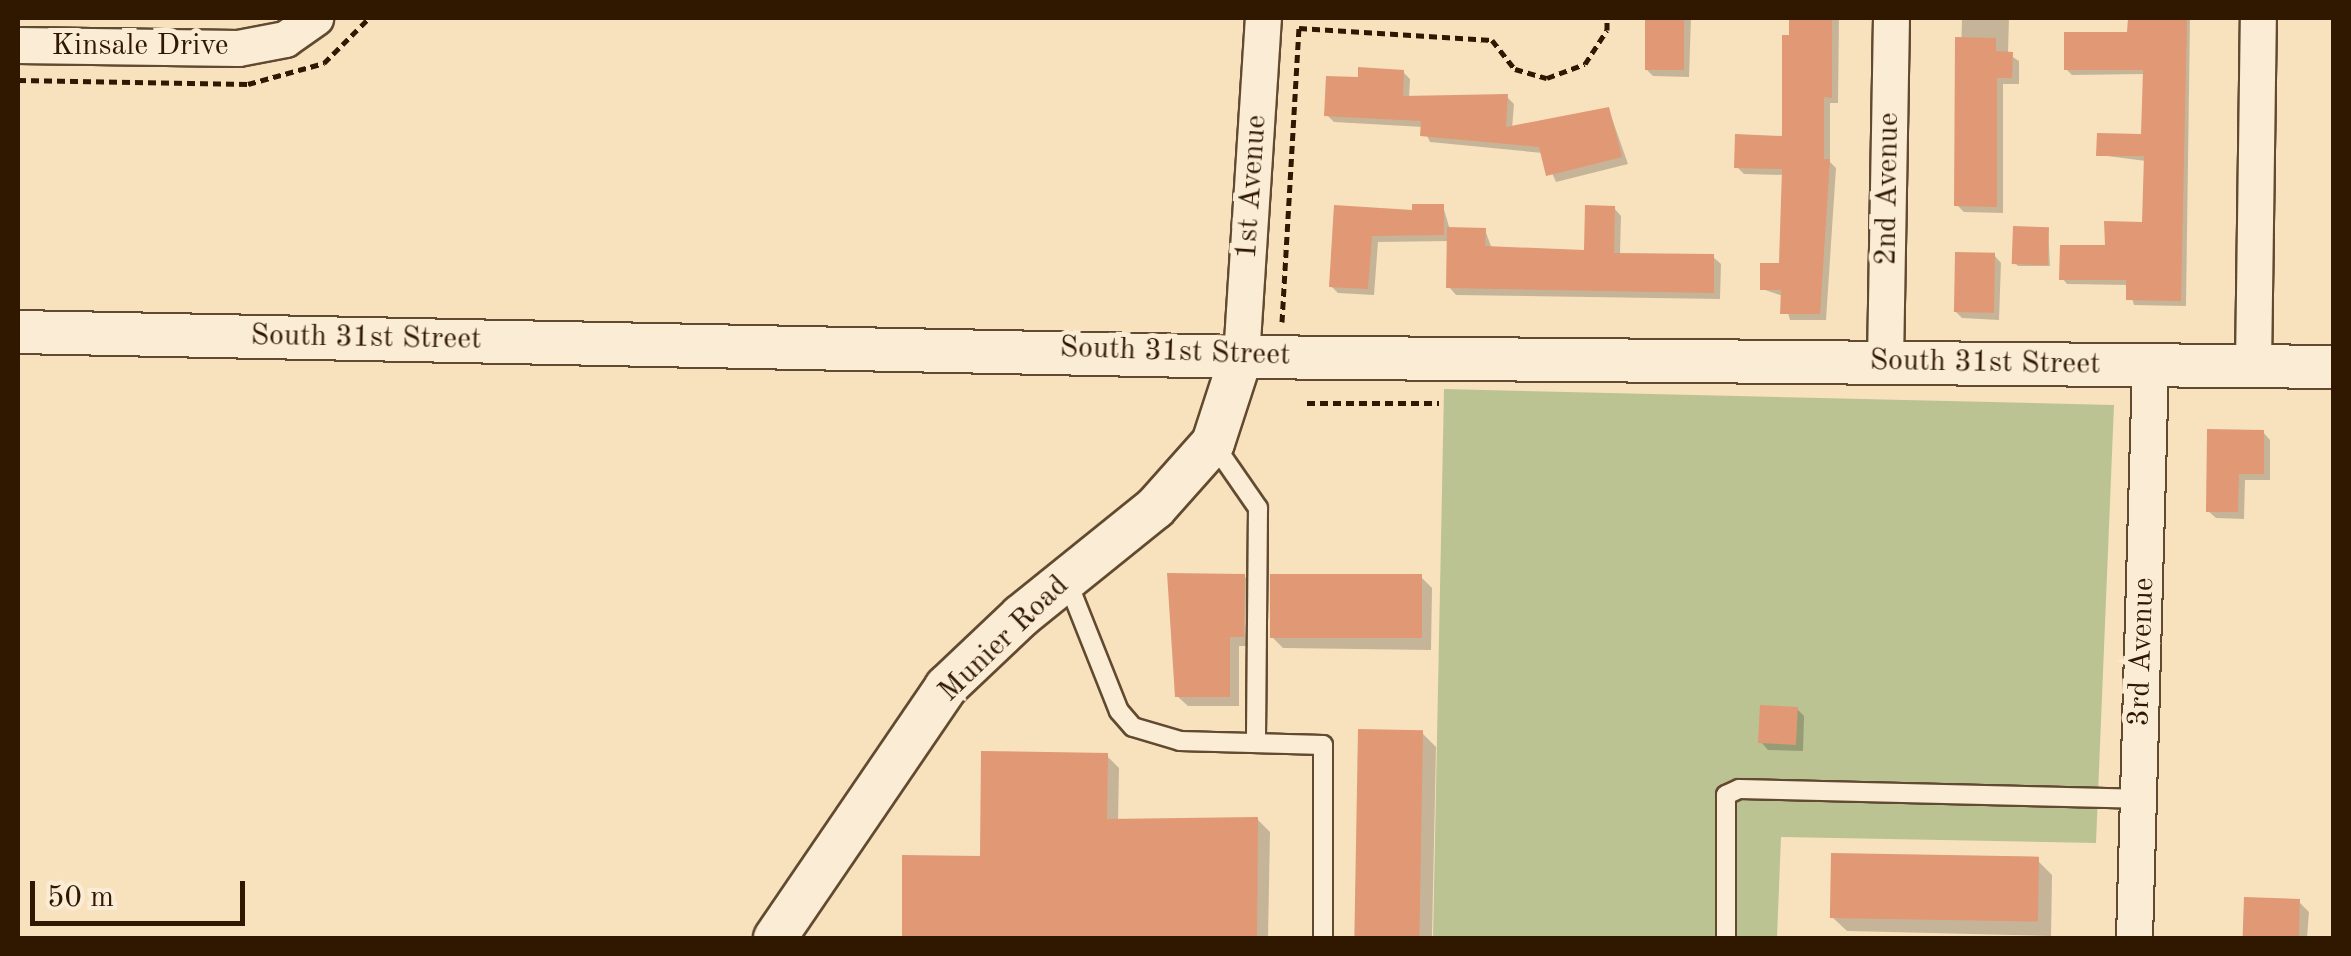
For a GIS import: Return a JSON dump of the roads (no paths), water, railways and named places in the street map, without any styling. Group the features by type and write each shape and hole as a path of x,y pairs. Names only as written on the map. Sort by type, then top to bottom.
{"street":[{"name":"Kinsale Drive","path":"18,45 238,48 285,39 315,18"},
{"name":"1st Avenue","path":"1242,356 1263,18"},
{"name":"2nd Avenue","path":"1885,361 1891,18"},
{"path":"2253,366 2258,18"},
{"name":"South 31st Street","path":"18,332 1242,356 2334,368"},
{"name":"Munier Road","path":"776,938 946,687 1066,578 1155,508 1213,443 1242,356"},
{"name":"3rd Avenue","path":"2134,938 2150,365"}],"lane":[{"path":"1213,443 1258,508 1256,744"},
{"path":"1066,578 1119,711 1133,727 1180,742 1323,745 1323,938"},
{"path":"1726,938 1726,795 1739,789 2138,799"}]}
